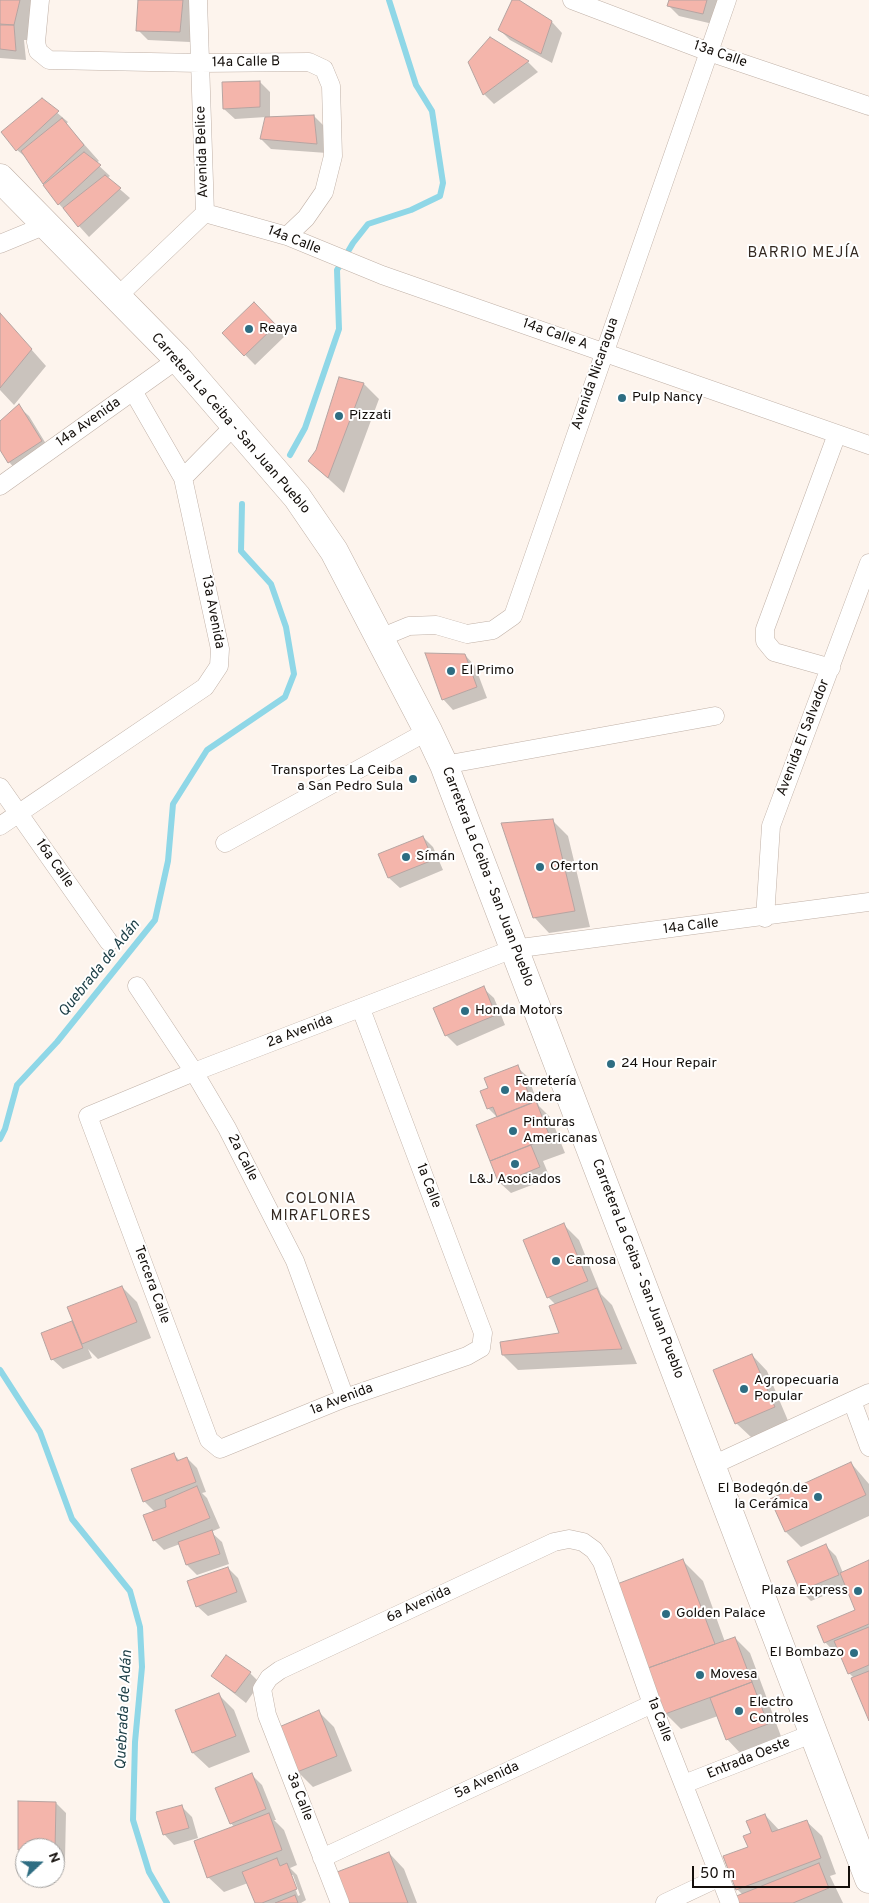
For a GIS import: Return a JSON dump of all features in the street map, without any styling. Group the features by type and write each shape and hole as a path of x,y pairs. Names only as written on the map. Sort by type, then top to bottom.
{"main road":[{"name":"Carretera La Ceiba - San Juan Pueblo","path":"0,178 178,359 297,497 334,551 428,731 444,764 513,949 713,1464 869,1879"}],"street":[{"name":"14a Calle B","path":"40,0 36,42 38,51 49,60 200,63 309,62 324,70 332,86 333,156 324,192 306,218 287,236"},
{"name":"Avenida Belice","path":"117,297 205,213 198,0"},
{"name":"13a Calle","path":"572,0 709,52 869,106"},
{"name":"Avenida Nicaragua","path":"380,638 410,626 436,625 467,634 493,630 514,616 727,0"},
{"name":"14a Calle","path":"205,213 287,236 321,252 382,275"},
{"path":"0,244 46,225"},
{"name":"14a Calle A","path":"382,275 869,446"},
{"name":"14a Avenida","path":"0,486 178,359"},
{"name":"13a Avenida","path":"0,826 205,687 216,674 219,666 220,649 183,478 133,392"},
{"path":"183,478 235,425"},
{"path":"831,668 774,652 765,641 765,629 838,434"},
{"name":"Avenida El Salvador","path":"765,918 771,826 869,563"},
{"path":"444,764 715,716"},
{"path":"225,843 428,731"},
{"name":"16a Calle","path":"0,786 109,942"},
{"name":"14a Calle","path":"513,949 765,918 869,902"},
{"name":"2a Avenida","path":"88,1116 194,1072 513,949"},
{"name":"2a Calle","path":"137,986 194,1072 227,1128 295,1261 345,1398"},
{"name":"1a Calle","path":"361,1009 483,1333 481,1348 467,1356"},
{"name":"Tercera Calle","path":"88,1116 209,1440 220,1449"},
{"name":"1a Avenida","path":"220,1449 345,1398 467,1356"},
{"path":"713,1464 869,1393"},
{"path":"852,1401 869,1447"},
{"name":"6a Avenida","path":"262,1689 269,1678 280,1670 554,1542 569,1539 583,1542"},
{"name":"1a Calle","path":"583,1542 594,1550 602,1562 652,1704 730,1903"},
{"name":"3a Calle","path":"262,1689 267,1715 340,1903"},
{"name":"5a Avenida","path":"322,1858 652,1704"},
{"name":"Entrada Oeste","path":"684,1784 814,1733"},
{"path":"665,1903 720,1877"}],"building":[{"path":"0,0 20,0 14,25 0,24"},
{"path":"138,0 183,0 180,32 136,31"},
{"path":"512,0 519,0 552,21 541,54 498,30"},
{"path":"669,0 707,0 703,14 667,6"},
{"path":"0,25 14,25 16,51 0,49"},
{"path":"490,37 529,61 483,95 468,62"},
{"path":"260,81 260,107 223,109 222,82"},
{"path":"42,98 59,111 16,151 1,132"},
{"path":"314,115 317,144 260,139 265,117"},
{"path":"62,118 84,145 43,184 21,151"},
{"path":"84,152 101,165 58,205 43,185"},
{"path":"105,175 121,188 78,227 63,208"},
{"name":"Reaya","path":"254,302 276,325 244,356 222,333"},
{"path":"0,313 32,349 0,388"},
{"name":"Pizzati","path":"339,377 364,383 328,478 308,461 316,450"},
{"path":"19,404 42,441 8,463 0,450 0,421"},
{"name":"El Primo","path":"425,653 465,654 477,687 442,700"},
{"name":"Oferton","path":"553,819 575,911 533,918 501,823"},
{"name":"Símán","path":"423,836 433,860 388,878 378,854"},
{"name":"Honda Motors","path":"484,986 496,1015 445,1036 433,1008"},
{"name":"Ferretería Madera","path":"518,1065 532,1103 497,1117 493,1107 487,1109 480,1091 488,1088 484,1078"},
{"name":"Pinturas Americanas","path":"536,1101 550,1137 490,1161 476,1125"},
{"name":"L&J Asociados","path":"531,1145 540,1167 499,1184 490,1161"},
{"name":"Camosa","path":"564,1223 588,1281 547,1298 523,1240"},
{"path":"122,1286 137,1322 82,1344 67,1307"},
{"path":"597,1288 622,1349 502,1355 500,1342 559,1333 549,1306"},
{"path":"72,1321 83,1348 51,1360 41,1333"},
{"name":"Agropecuaria Popular","path":"752,1354 775,1407 735,1424 713,1370"},
{"path":"174,1453 177,1461 187,1457 196,1482 143,1502 131,1469"},
{"name":"El Bodegón de la Cerámica","path":"851,1462 866,1495 785,1532 770,1499"},
{"path":"197,1486 210,1518 153,1541 143,1515 166,1507 165,1500"},
{"path":"212,1530 220,1554 186,1565 178,1542"},
{"name":"Plaza Express","path":"826,1544 839,1575 800,1591 787,1561"},
{"name":"Golden Palace","path":"683,1559 715,1644 648,1668 617,1584"},
{"name":"Plaza Express","path":"869,1560 869,1624 824,1643 817,1626 855,1610 840,1573"},
{"path":"228,1567 237,1592 196,1607 187,1581"},
{"name":"El Bombazo","path":"869,1627 869,1665 848,1674 834,1641"},
{"name":"Movesa","path":"735,1637 752,1682 665,1714 648,1668"},
{"path":"226,1655 251,1672 235,1693 211,1676"},
{"path":"869,1671 869,1721 851,1678"},
{"name":"Electro Controles","path":"752,1682 768,1724 726,1740 710,1698"},
{"path":"219,1693 236,1736 192,1753 175,1710"},
{"path":"319,1710 337,1756 297,1772 279,1727"},
{"path":"252,1773 266,1809 230,1824 215,1788"},
{"path":"18,1801 56,1802 55,1838 18,1838"},
{"path":"182,1805 189,1828 163,1835 156,1812"},
{"path":"269,1813 282,1850 207,1878 194,1841"},
{"path":"765,1814 772,1832 807,1820 821,1858 736,1890 723,1856 748,1847 743,1836 751,1833 746,1821"},
{"path":"389,1852 408,1903 349,1903 337,1872"},
{"path":"277,1858 280,1866 287,1863 297,1889 262,1903 255,1903 242,1872"},
{"path":"819,1863 829,1888 793,1903 737,1903 734,1897"},
{"path":"295,1895 298,1903 275,1903"}],"waterway":[{"name":"Quebrada de Adán","path":"290,455 305,428 339,329 337,270 353,243 368,224 411,210 440,196 443,183 432,111 416,85 389,0"},
{"name":"Quebrada de Adán","path":"0,1139 5,1129 17,1085 57,1042 155,920 168,861 173,804 207,750 285,697 294,674 286,627 271,584 241,551 242,504"},
{"name":"Quebrada de Adán","path":"0,1370 40,1432 72,1519 130,1591 140,1627 142,1667 135,1742 133,1820 149,1872 167,1903"}],"place":[{"name":"Reaya","path":"249,329"},
{"name":"Pulp Nancy","path":"622,398"},
{"name":"Pizzati","path":"339,416"},
{"name":"El Primo","path":"451,671"},
{"name":"Transportes La Ceiba a San Pedro Sula","path":"413,779"},
{"name":"Símán","path":"406,857"},
{"name":"Oferton","path":"540,867"},
{"name":"Honda Motors","path":"465,1011"},
{"name":"24 Hour Repair","path":"611,1064"},
{"name":"Ferretería Madera","path":"505,1090"},
{"name":"Pinturas Americanas","path":"513,1131"},
{"name":"L&J Asociados","path":"515,1164"},
{"name":"Camosa","path":"556,1261"},
{"name":"Agropecuaria Popular","path":"744,1389"},
{"name":"El Bodegón de la Cerámica","path":"818,1497"},
{"name":"Plaza Express","path":"858,1591"},
{"name":"Golden Palace","path":"666,1614"},
{"name":"El Bombazo","path":"854,1653"},
{"name":"Movesa","path":"700,1675"},
{"name":"Electro Controles","path":"739,1711"}],"district":[{"name":"BARRIO MEJÍA","path":"804,254"},
{"name":"COLONIA MIRAFLORES","path":"321,1208"}]}
